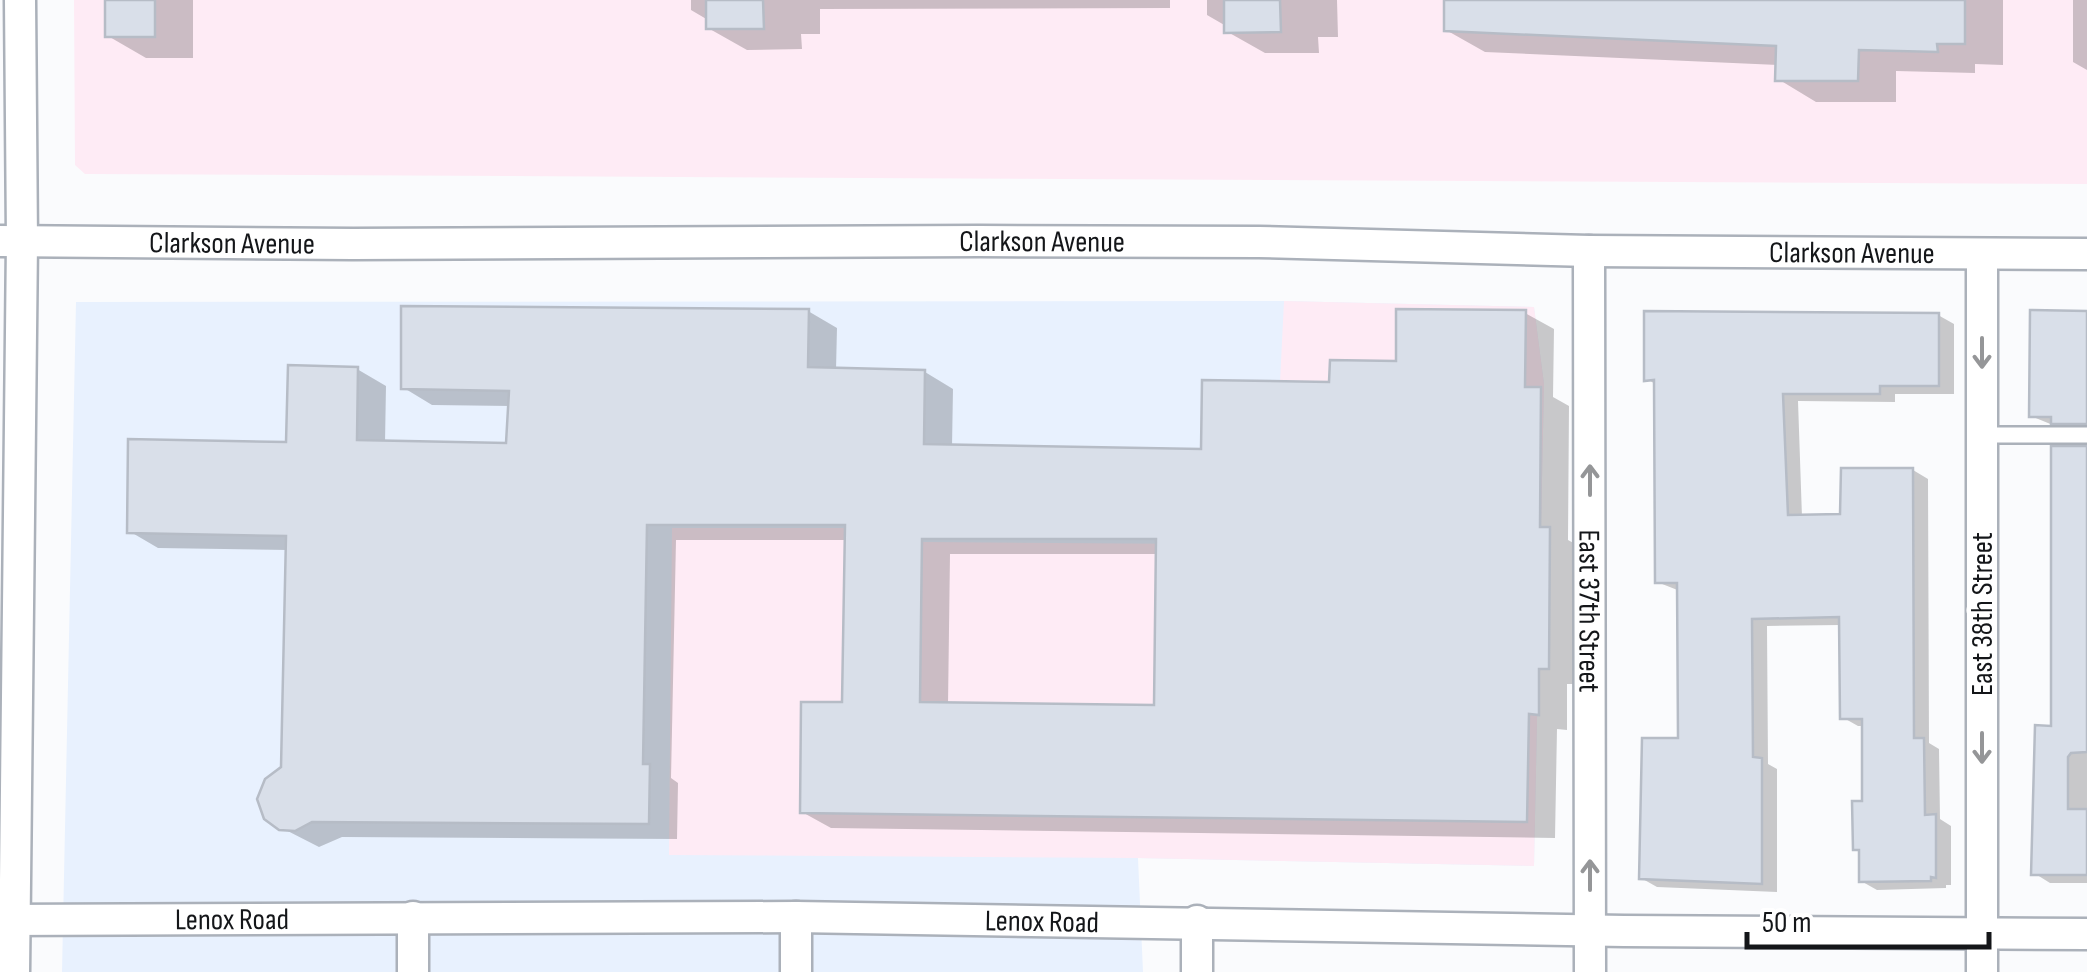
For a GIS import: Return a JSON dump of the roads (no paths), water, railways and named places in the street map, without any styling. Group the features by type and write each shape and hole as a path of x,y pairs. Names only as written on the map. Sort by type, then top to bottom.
{"street":[{"path":"14,972 7,920 11,241 20,0"},
{"name":"Clarkson Avenue","path":"11,241 1259,242 1590,251 2087,254"},
{"name":"East 37th Street","path":"1590,251 1590,972"},
{"name":"East 38th Street","path":"1982,256 1982,972"},
{"path":"796,916 796,972"},
{"name":"Lenox Road","path":"7,920 796,916 2087,934"},
{"path":"413,917 413,972"},
{"path":"1197,922 1197,972"}],"lane":[{"path":"1982,435 2087,435"}]}
